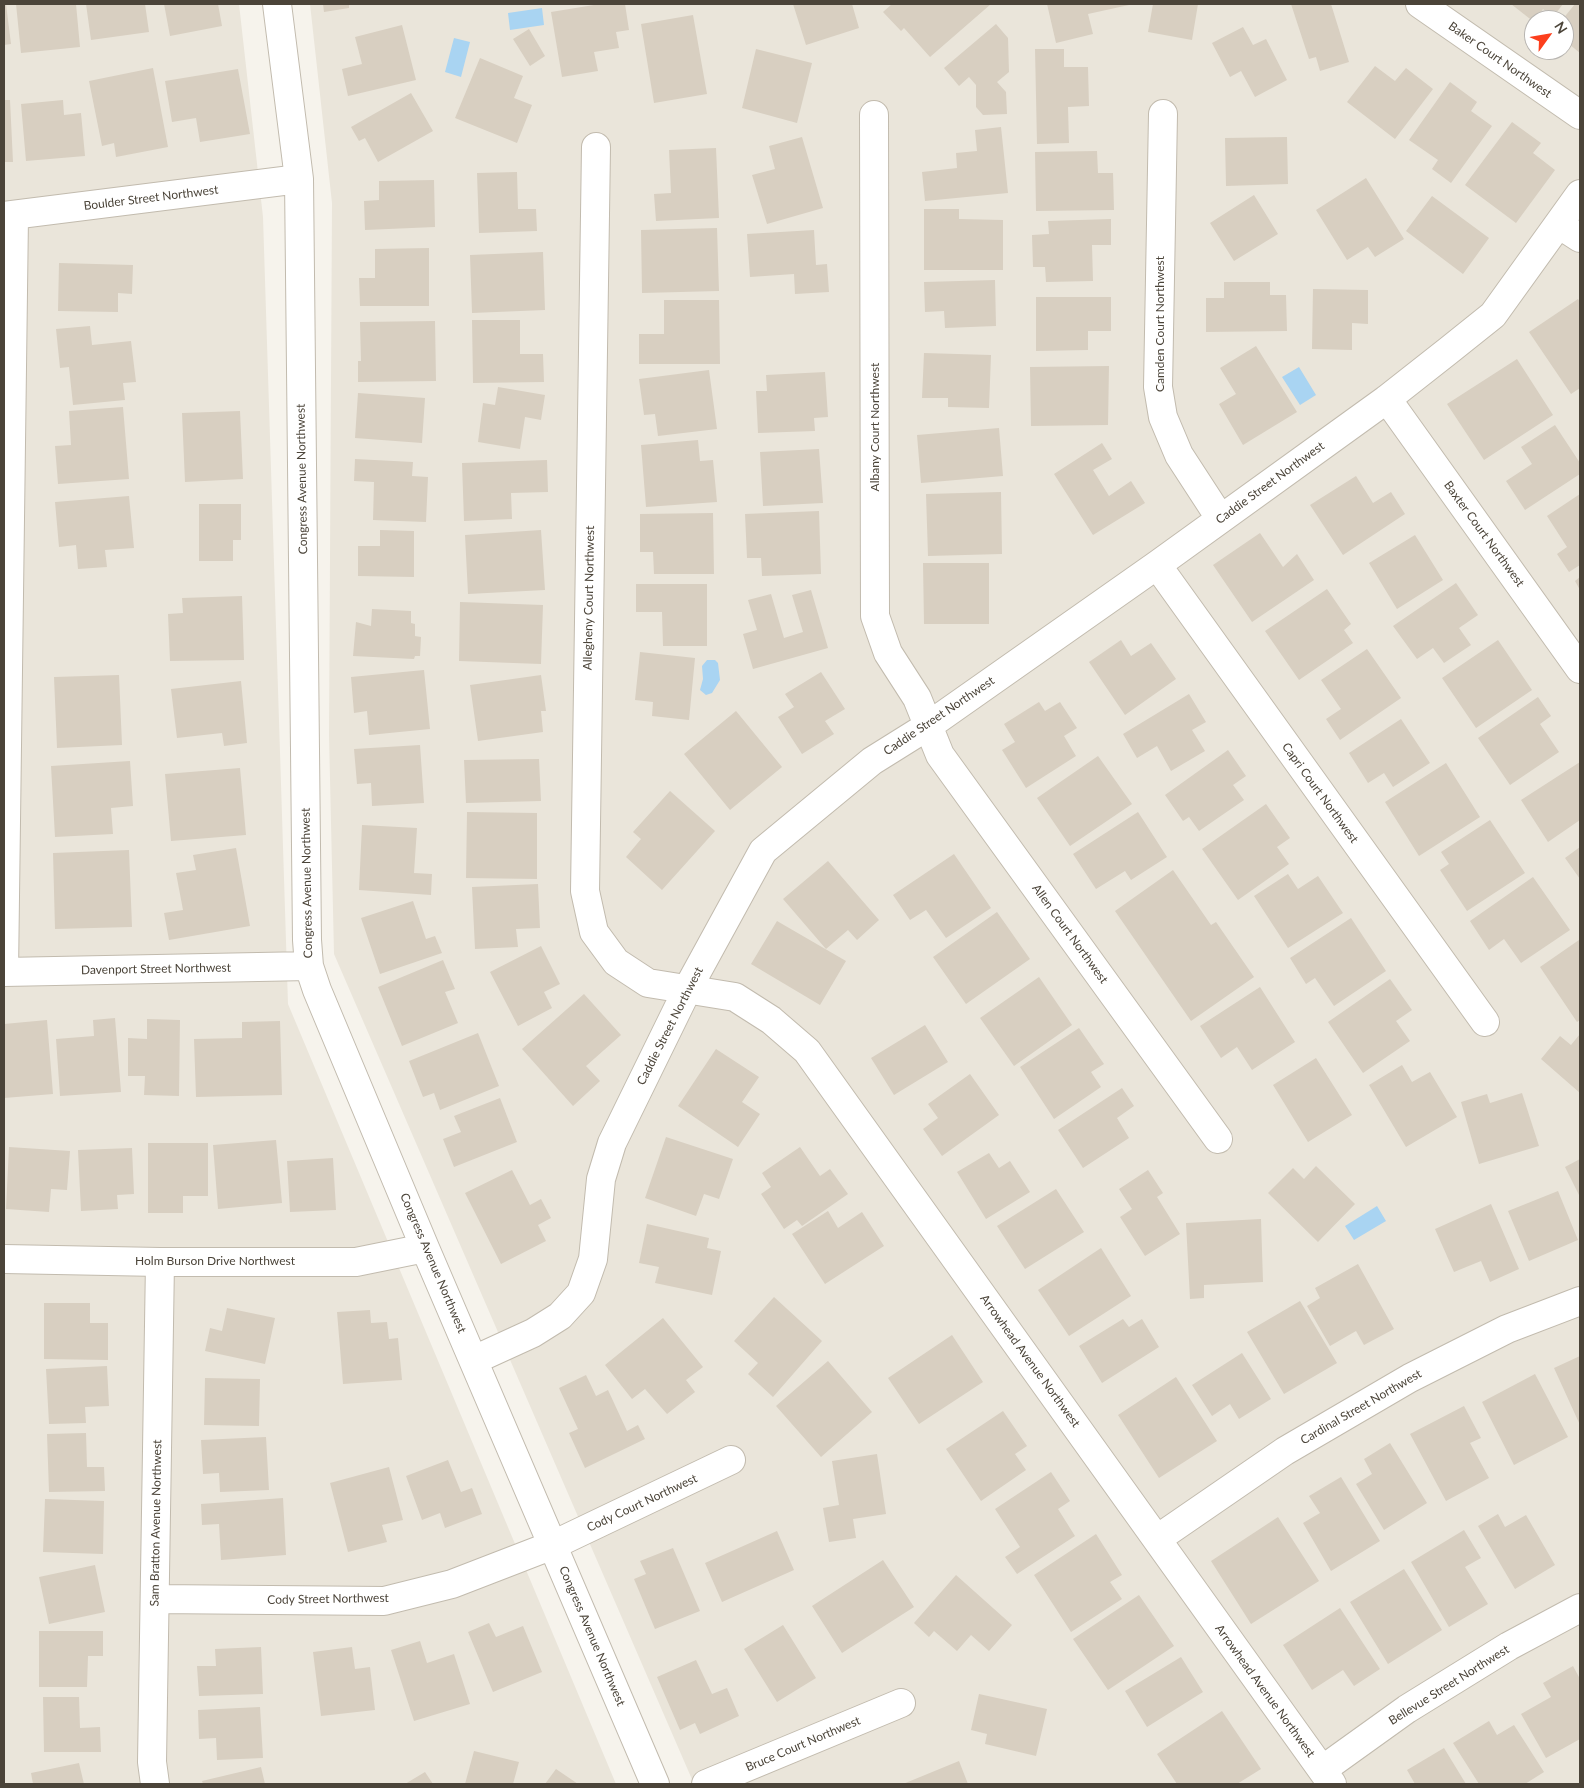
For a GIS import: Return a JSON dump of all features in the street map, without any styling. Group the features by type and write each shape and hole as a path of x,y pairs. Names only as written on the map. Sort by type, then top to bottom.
{"street":[{"name":"Congress Avenue Northwest","path":"277,4 299,179 306,940 309,966 317,990 365,1100 425,1248 655,1784"},
{"name":"Baker Court Northwest","path":"1420,4 1580,116"},
{"name":"Camden Court Northwest","path":"1164,114 1158,387 1163,417 1179,455 1220,518"},
{"name":"Albany Court Northwest","path":"874,115 875,616 888,653 917,698 928,726"},
{"name":"Allegheny Court Northwest","path":"596,147 585,891 594,932 616,962 648,983 688,988"},
{"name":"Boulder Street Northwest","path":"9,216 299,179"},
{"name":"Caddie Street Northwest","path":"474,1360 540,1329 560,1316 581,1293 593,1259 601,1179 612,1142 688,988 763,851 872,761 928,726 1157,565 1387,399 1493,314 1570,232 1580,194"},
{"path":"4,972 9,216"},
{"name":"Baxter Court Northwest","path":"1387,399 1580,669"},
{"name":"Capri Court Northwest","path":"1157,565 1485,1022"},
{"name":"Allen Court Northwest","path":"928,726 940,755 1218,1139"},
{"name":"Davenport Street Northwest","path":"4,972 309,966"},
{"name":"Arrowhead Avenue Northwest","path":"688,988 735,997 771,1020 807,1051 1327,1777"},
{"name":"Holm Burson Drive Northwest","path":"4,1259 160,1262 356,1262 425,1248"},
{"name":"Sam Bratton Avenue Northwest","path":"155,1784 152,1762 160,1262"},
{"name":"Cardinal Street Northwest","path":"1157,1539 1285,1451 1410,1378 1507,1329 1580,1301"},
{"name":"Cody Court Northwest","path":"553,1545 731,1460"},
{"name":"Cody Street Northwest","path":"155,1599 384,1601 452,1584 553,1545"},
{"name":"Bellevue Street Northwest","path":"1327,1777 1407,1710 1509,1646 1580,1608"},
{"name":"Bruce Court Northwest","path":"706,1784 901,1703"}],"shaded area":[{"path":"4,4 239,4 263,217 288,1004 616,1784 4,1784"},
{"path":"310,4 1580,4 1580,1784 694,1784 334,954 329,735 332,203"}],"water":[{"path":"542,8 544,25 510,30 508,13"},
{"path":"454,38 470,42 461,77 445,72"},
{"path":"1299,367 1316,395 1300,405 1282,377"},
{"path":"707,660 715,660 718,663 720,680 712,693 706,695 700,690 703,679 702,666"},
{"path":"1377,1206 1386,1221 1354,1240 1345,1226"}],"building":[{"path":"4,4 6,4 11,44 4,45"},
{"path":"16,4 76,4 80,47 21,53"},
{"path":"86,4 145,4 149,32 91,40"},
{"path":"164,4 218,4 222,26 170,36"},
{"path":"323,4 349,4 349,8 324,12"},
{"path":"600,4 625,4 629,30 616,32 619,48 594,52 598,71 562,77 551,12"},
{"path":"793,4 852,4 859,28 806,45"},
{"path":"892,4 991,4 930,57 904,28 901,31 883,12"},
{"path":"1047,4 1129,5 1088,14 1093,34 1056,43"},
{"path":"1153,4 1198,4 1192,40 1148,32"},
{"path":"1291,4 1331,4 1349,62 1320,71 1316,57 1309,59"},
{"path":"1511,4 1563,4 1558,10 1524,10 1524,14"},
{"path":"1575,4 1580,4 1580,53 1574,48 1574,10 1570,10"},
{"path":"693,15 707,94 654,103 641,24"},
{"path":"996,24 1008,38 1009,72 997,82 1006,92 1007,114 983,115 976,107 976,85 969,77 959,86 944,68"},
{"path":"402,25 416,80 348,96 342,69 362,64 355,37"},
{"path":"1243,27 1253,45 1266,39 1287,80 1255,97 1241,71 1230,77 1212,43"},
{"path":"529,29 545,56 530,66 513,39"},
{"path":"756,49 812,63 797,123 742,108"},
{"path":"1035,49 1064,49 1064,67 1088,67 1089,106 1068,107 1069,143 1037,144"},
{"path":"480,58 523,76 514,98 532,105 517,143 455,118"},
{"path":"1375,66 1395,81 1406,68 1433,89 1395,139 1347,102"},
{"path":"153,68 168,147 116,157 114,143 102,146 89,81"},
{"path":"238,69 250,134 200,142 196,118 172,122 165,81"},
{"path":"1450,82 1477,102 1471,111 1492,126 1451,183 1432,169 1438,160 1409,140"},
{"path":"411,93 433,131 378,162 365,138 359,141 351,127"},
{"path":"4,100 10,100 13,162 4,162"},
{"path":"63,100 64,115 81,113 85,156 26,161 21,104"},
{"path":"1512,122 1541,143 1533,153 1555,170 1516,223 1465,185"},
{"path":"1001,127 1008,193 925,201 922,172 957,168 956,153 977,151 975,130"},
{"path":"802,137 823,208 767,224 752,175 775,169 769,146"},
{"path":"1287,137 1288,184 1226,186 1225,138"},
{"path":"716,148 719,218 656,221 654,194 671,193 669,150"},
{"path":"1097,151 1098,173 1113,173 1114,210 1036,211 1035,152"},
{"path":"517,172 518,209 536,209 537,231 479,233 477,173"},
{"path":"1366,178 1404,239 1375,257 1368,247 1347,260 1316,210"},
{"path":"434,180 435,227 365,230 364,201 379,200 379,181"},
{"path":"1254,195 1278,234 1234,261 1210,223"},
{"path":"1432,196 1489,238 1463,274 1406,231"},
{"path":"924,209 959,209 959,219 1003,220 1003,270 924,270"},
{"path":"1111,219 1111,245 1092,245 1093,281 1046,282 1045,267 1033,267 1032,235 1049,234 1048,221"},
{"path":"717,228 719,291 642,293 641,230"},
{"path":"814,230 816,265 827,264 829,292 795,294 794,274 750,277 747,234"},
{"path":"429,248 429,306 360,306 359,278 375,278 375,249"},
{"path":"543,252 545,310 472,313 470,255"},
{"path":"59,263 133,265 132,294 118,293 118,312 58,311"},
{"path":"995,280 996,326 945,328 944,311 925,312 924,282"},
{"path":"1224,282 1270,282 1270,295 1286,295 1287,331 1206,332 1206,298 1224,298"},
{"path":"1313,289 1368,290 1368,324 1352,323 1352,350 1312,349"},
{"path":"1036,297 1111,297 1111,331 1088,331 1088,350 1036,351"},
{"path":"1578,299 1580,302 1580,388 1571,394 1529,332"},
{"path":"664,300 719,300 720,364 639,364 639,334 664,334"},
{"path":"472,320 520,320 520,354 543,354 544,382 473,383"},
{"path":"435,321 436,381 358,382 358,361 361,361 360,322"},
{"path":"90,326 92,345 131,341 136,382 123,383 125,400 73,405 69,367 60,368 56,329"},
{"path":"1256,346 1297,412 1243,445 1219,404 1236,394 1220,368"},
{"path":"924,353 991,355 989,408 948,407 948,398 922,398"},
{"path":"1517,359 1553,415 1484,460 1447,404"},
{"path":"1109,366 1108,425 1031,426 1030,367"},
{"path":"709,370 717,429 658,436 655,414 644,415 639,379"},
{"path":"825,372 828,417 814,418 815,431 758,433 756,391 767,391 766,375"},
{"path":"498,387 545,395 541,420 525,417 520,449 478,442 483,403 495,405"},
{"path":"358,393 425,398 422,443 355,438"},
{"path":"123,407 129,479 58,484 55,446 71,445 69,411"},
{"path":"240,411 243,479 185,482 182,413"},
{"path":"1555,425 1580,463 1580,474 1525,510 1506,481 1532,464 1521,447"},
{"path":"999,428 1003,476 921,483 917,435"},
{"path":"698,440 700,461 713,460 717,502 646,507 641,445"},
{"path":"1102,443 1112,459 1093,470 1109,496 1131,481 1145,503 1093,535 1054,474"},
{"path":"819,449 823,503 763,506 760,452"},
{"path":"355,459 413,462 412,476 428,477 426,522 373,520 374,482 354,481"},
{"path":"547,460 548,492 511,493 512,519 464,521 462,463"},
{"path":"1356,476 1373,503 1391,492 1405,514 1343,555 1310,505"},
{"path":"1001,492 1002,554 928,556 926,494"},
{"path":"1580,494 1580,565 1569,572 1557,554 1567,547 1547,516"},
{"path":"129,496 134,548 105,550 107,567 78,569 76,545 59,547 55,502"},
{"path":"199,504 241,504 241,540 233,540 233,561 199,561"},
{"path":"819,511 821,574 762,576 761,558 747,558 745,514"},
{"path":"713,513 714,574 654,574 653,552 640,552 640,514"},
{"path":"380,530 414,531 414,577 358,576 358,546 380,546"},
{"path":"541,530 545,590 468,594 465,535"},
{"path":"1260,533 1283,567 1297,554 1314,580 1252,622 1213,565"},
{"path":"1415,535 1443,580 1397,609 1369,563"},
{"path":"923,563 989,563 989,624 924,624"},
{"path":"1580,577 1580,590 1575,581"},
{"path":"1456,583 1478,615 1459,628 1471,645 1444,663 1433,648 1417,659 1393,626"},
{"path":"636,584 707,584 707,646 663,646 662,612 636,612"},
{"path":"1327,589 1351,624 1344,630 1353,643 1299,680 1265,631"},
{"path":"811,590 828,648 753,669 743,634 757,630 748,600 771,594 784,638 803,632 792,595"},
{"path":"242,596 244,660 170,661 168,614 183,613 182,598"},
{"path":"460,602 543,605 541,664 459,661"},
{"path":"372,609 411,611 411,623 415,624 415,636 421,637 420,656 415,656 414,659 353,656 356,622 371,626"},
{"path":"1121,640 1131,656 1151,643 1176,679 1125,715 1089,662"},
{"path":"1498,640 1532,690 1476,728 1442,678"},
{"path":"1367,649 1401,698 1340,740 1326,719 1341,709 1321,680"},
{"path":"640,652 695,658 689,720 652,716 653,702 635,700"},
{"path":"424,670 430,729 369,735 367,711 354,713 351,677"},
{"path":"821,672 845,709 825,721 834,734 802,754 778,717 794,707 785,694"},
{"path":"119,675 122,745 57,748 54,677"},
{"path":"541,675 546,711 541,711 543,732 478,741 470,685"},
{"path":"241,681 247,743 224,746 222,733 177,738 171,689"},
{"path":"1189,694 1206,722 1192,730 1205,751 1171,771 1157,746 1137,758 1123,734"},
{"path":"1538,697 1551,716 1540,724 1559,752 1510,785 1478,738"},
{"path":"1039,702 1045,711 1060,702 1077,728 1064,736 1076,756 1026,788 1002,750 1015,742 1004,724"},
{"path":"736,711 782,767 730,810 684,754"},
{"path":"1401,719 1430,763 1393,787 1384,773 1368,783 1349,753"},
{"path":"420,745 424,803 372,806 371,783 357,784 354,749"},
{"path":"1228,750 1246,776 1233,785 1244,800 1199,831 1189,817 1183,821 1165,795"},
{"path":"1098,756 1132,804 1070,846 1037,798"},
{"path":"539,759 541,801 466,803 464,760"},
{"path":"130,761 133,806 111,808 113,834 55,837 51,766"},
{"path":"1580,762 1580,820 1548,842 1521,800"},
{"path":"1446,763 1480,817 1419,856 1385,802"},
{"path":"240,768 246,835 171,841 165,774"},
{"path":"670,791 715,831 662,890 626,857 641,839 633,832"},
{"path":"1266,804 1290,838 1277,847 1289,864 1238,900 1202,849"},
{"path":"467,812 537,813 537,879 466,878"},
{"path":"1138,812 1167,857 1131,880 1125,871 1096,889 1073,854"},
{"path":"1490,820 1525,873 1467,911 1440,870 1449,864 1441,852"},
{"path":"362,825 417,828 414,873 432,874 431,895 359,890"},
{"path":"1580,847 1580,879 1565,858"},
{"path":"236,848 250,926 169,940 164,913 183,910 176,873 196,870 193,855"},
{"path":"129,850 132,927 55,929 53,853"},
{"path":"954,854 991,908 946,938 926,910 910,920 893,895"},
{"path":"828,861 879,920 857,940 848,930 826,949 783,899"},
{"path":"1173,870 1211,925 1216,922 1254,977 1191,1021 1115,911"},
{"path":"1288,874 1298,889 1318,876 1343,913 1288,948 1254,896"},
{"path":"1533,877 1570,930 1521,963 1504,939 1489,950 1470,921"},
{"path":"538,884 540,928 516,929 518,947 475,949 472,887"},
{"path":"413,901 426,939 435,936 442,953 380,974 361,918"},
{"path":"997,912 1030,959 966,1004 933,957"},
{"path":"1351,918 1386,971 1334,1006 1315,978 1306,984 1290,958"},
{"path":"777,921 846,961 820,1005 751,964"},
{"path":"1579,940 1580,1020 1577,1022 1540,967"},
{"path":"541,946 560,984 544,992 552,1008 518,1026 490,972"},
{"path":"443,960 455,989 445,992 458,1023 402,1046 378,987"},
{"path":"1039,977 1072,1025 1014,1066 980,1018"},
{"path":"1390,979 1412,1010 1396,1021 1410,1041 1363,1073 1328,1022"},
{"path":"1260,987 1295,1042 1252,1070 1237,1047 1221,1058 1200,1026"},
{"path":"584,994 621,1035 586,1066 600,1081 573,1106 522,1049"},
{"path":"115,1018 121,1092 60,1096 56,1039 94,1036 93,1020"},
{"path":"147,1019 180,1020 179,1096 144,1095 145,1076 128,1076 128,1038 147,1039"},
{"path":"47,1020 53,1094 4,1098 4,1024"},
{"path":"280,1021 282,1095 196,1097 194,1039 242,1038 242,1022"},
{"path":"925,1025 948,1062 894,1095 871,1058"},
{"path":"1079,1028 1104,1064 1091,1072 1101,1087 1054,1119 1020,1067"},
{"path":"478,1033 499,1086 440,1110 434,1093 423,1097 409,1061"},
{"path":"1580,1034 1580,1093 1541,1059 1560,1036 1571,1045"},
{"path":"716,1049 759,1077 742,1102 760,1114 738,1147 678,1106"},
{"path":"1316,1058 1352,1115 1308,1142 1273,1085"},
{"path":"1402,1065 1412,1082 1430,1072 1457,1117 1406,1147 1369,1085"},
{"path":"970,1074 999,1115 942,1156 923,1129 938,1118 928,1104"},
{"path":"1122,1088 1134,1106 1117,1118 1129,1138 1083,1168 1058,1130"},
{"path":"1522,1093 1539,1146 1479,1164 1461,1102 1487,1094 1490,1103"},
{"path":"500,1098 517,1142 454,1167 443,1139 461,1132 454,1116"},
{"path":"666,1137 733,1159 719,1199 704,1194 696,1216 645,1198"},
{"path":"276,1140 282,1203 218,1209 213,1145"},
{"path":"148,1143 208,1143 208,1196 183,1196 183,1213 148,1213"},
{"path":"9,1147 70,1151 67,1190 51,1189 49,1212 6,1209"},
{"path":"800,1147 820,1176 830,1169 848,1194 802,1226 797,1220 784,1229 761,1194 771,1187 762,1173"},
{"path":"132,1148 134,1194 117,1195 118,1209 81,1211 78,1150"},
{"path":"989,1153 999,1168 1010,1161 1030,1192 986,1219 957,1172"},
{"path":"333,1158 336,1210 290,1212 287,1161"},
{"path":"1580,1159 1580,1197 1565,1167"},
{"path":"1316,1166 1355,1204 1318,1242 1268,1193 1293,1168 1304,1179"},
{"path":"512,1170 530,1205 541,1199 551,1218 538,1225 546,1241 501,1264 465,1193"},
{"path":"1148,1170 1163,1193 1157,1197 1180,1234 1145,1256 1120,1217 1132,1209 1119,1189"},
{"path":"1056,1189 1084,1232 1025,1269 997,1226"},
{"path":"1558,1191 1578,1240 1529,1261 1508,1211"},
{"path":"1491,1204 1519,1269 1490,1282 1481,1261 1454,1272 1435,1229"},
{"path":"828,1211 838,1228 862,1212 884,1246 825,1284 792,1234"},
{"path":"1261,1219 1263,1282 1204,1285 1204,1298 1190,1299 1186,1223"},
{"path":"647,1224 709,1238 707,1248 721,1251 712,1295 655,1283 659,1267 639,1263"},
{"path":"1101,1248 1131,1296 1069,1336 1038,1290"},
{"path":"1358,1264 1394,1329 1364,1345 1356,1331 1330,1346 1307,1306 1320,1298 1315,1288"},
{"path":"774,1297 822,1341 773,1397 748,1374 758,1363 734,1341"},
{"path":"1300,1301 1337,1363 1284,1394 1247,1332"},
{"path":"44,1303 90,1303 90,1323 108,1323 108,1360 44,1359"},
{"path":"227,1308 275,1318 265,1364 205,1351 210,1328 222,1331"},
{"path":"370,1310 371,1323 387,1322 389,1339 398,1338 402,1380 343,1384 337,1312"},
{"path":"663,1318 703,1367 686,1380 695,1392 667,1414 645,1389 632,1399 605,1365"},
{"path":"1123,1319 1129,1327 1142,1319 1159,1347 1102,1383 1079,1346"},
{"path":"952,1335 983,1382 919,1424 888,1378"},
{"path":"1242,1353 1271,1399 1239,1419 1230,1404 1212,1416 1192,1385"},
{"path":"1580,1356 1580,1425 1554,1368"},
{"path":"828,1361 872,1412 821,1457 776,1406"},
{"path":"107,1366 109,1406 85,1407 86,1423 49,1424 46,1369"},
{"path":"1535,1374 1568,1437 1514,1465 1482,1402"},
{"path":"586,1375 596,1396 608,1390 627,1431 638,1425 645,1439 585,1468 569,1433 578,1429 559,1388"},
{"path":"1176,1377 1217,1441 1159,1478 1118,1415"},
{"path":"205,1378 260,1379 259,1426 204,1425"},
{"path":"1464,1406 1481,1438 1470,1443 1489,1478 1446,1501 1410,1434"},
{"path":"1003,1411 1027,1446 1015,1454 1026,1470 981,1501 946,1449"},
{"path":"86,1433 87,1467 104,1467 105,1491 49,1492 47,1434"},
{"path":"266,1437 269,1490 220,1492 219,1473 203,1474 201,1440"},
{"path":"1390,1443 1427,1503 1384,1530 1356,1484 1372,1474 1364,1459"},
{"path":"877,1454 886,1514 853,1519 856,1538 829,1542 823,1508 839,1505 832,1461"},
{"path":"448,1460 461,1492 472,1488 482,1514 445,1528 440,1513 422,1520 406,1476"},
{"path":"389,1467 403,1520 382,1525 387,1542 348,1552 330,1483"},
{"path":"1051,1472 1070,1501 1058,1509 1075,1536 1017,1574 1005,1557 1020,1547 995,1509"},
{"path":"1341,1477 1380,1541 1331,1571 1303,1523 1320,1513 1309,1496"},
{"path":"283,1498 286,1555 221,1560 219,1524 202,1525 201,1504"},
{"path":"45,1499 104,1501 103,1554 43,1552"},
{"path":"1498,1514 1505,1527 1526,1515 1555,1565 1515,1589 1478,1526"},
{"path":"1278,1517 1319,1581 1251,1624 1211,1561"},
{"path":"1464,1530 1481,1558 1465,1567 1488,1604 1449,1627 1411,1562"},
{"path":"777,1531 794,1570 722,1602 705,1563"},
{"path":"1096,1534 1122,1575 1110,1582 1122,1599 1071,1632 1034,1575"},
{"path":"673,1548 700,1611 655,1629 634,1579 646,1574 640,1561"},
{"path":"883,1560 914,1607 842,1653 812,1606"},
{"path":"95,1565 105,1612 49,1624 39,1577"},
{"path":"1404,1569 1442,1630 1388,1664 1350,1602"},
{"path":"956,1575 1012,1625 989,1651 971,1635 957,1651 934,1631 929,1637 914,1623"},
{"path":"1139,1595 1174,1646 1108,1690 1073,1639"},
{"path":"1340,1608 1380,1669 1354,1686 1343,1670 1312,1690 1283,1645"},
{"path":"489,1623 496,1637 523,1626 542,1672 493,1692 468,1632"},
{"path":"783,1625 816,1678 777,1702 744,1649"},
{"path":"39,1631 103,1631 103,1656 88,1656 87,1687 39,1687"},
{"path":"420,1641 427,1663 454,1654 470,1704 414,1721 391,1650"},
{"path":"261,1647 263,1694 199,1696 197,1666 216,1666 215,1649"},
{"path":"352,1647 355,1669 370,1667 375,1710 321,1716 313,1652"},
{"path":"1181,1657 1203,1692 1147,1727 1125,1691"},
{"path":"696,1660 712,1694 727,1688 739,1716 700,1734 695,1723 680,1730 657,1677"},
{"path":"1573,1666 1580,1679 1580,1739 1546,1758 1521,1714 1551,1697 1543,1683"},
{"path":"979,1694 1047,1709 1036,1756 985,1744 987,1734 971,1730"},
{"path":"43,1697 79,1697 80,1728 100,1727 101,1752 44,1752"},
{"path":"260,1707 263,1758 217,1760 216,1738 199,1739 198,1710"},
{"path":"1222,1711 1261,1769 1237,1784 1177,1784 1157,1754"},
{"path":"1489,1721 1497,1735 1514,1725 1544,1772 1525,1784 1479,1784 1453,1743"},
{"path":"1444,1748 1466,1784 1415,1784 1407,1770"},
{"path":"474,1751 519,1762 513,1784 465,1784"},
{"path":"959,1761 968,1784 903,1784"},
{"path":"79,1763 84,1784 33,1784 31,1773"},
{"path":"261,1767 265,1784 203,1784 202,1781"},
{"path":"556,1769 578,1784 545,1784"},
{"path":"425,1772 433,1784 405,1784"}]}
